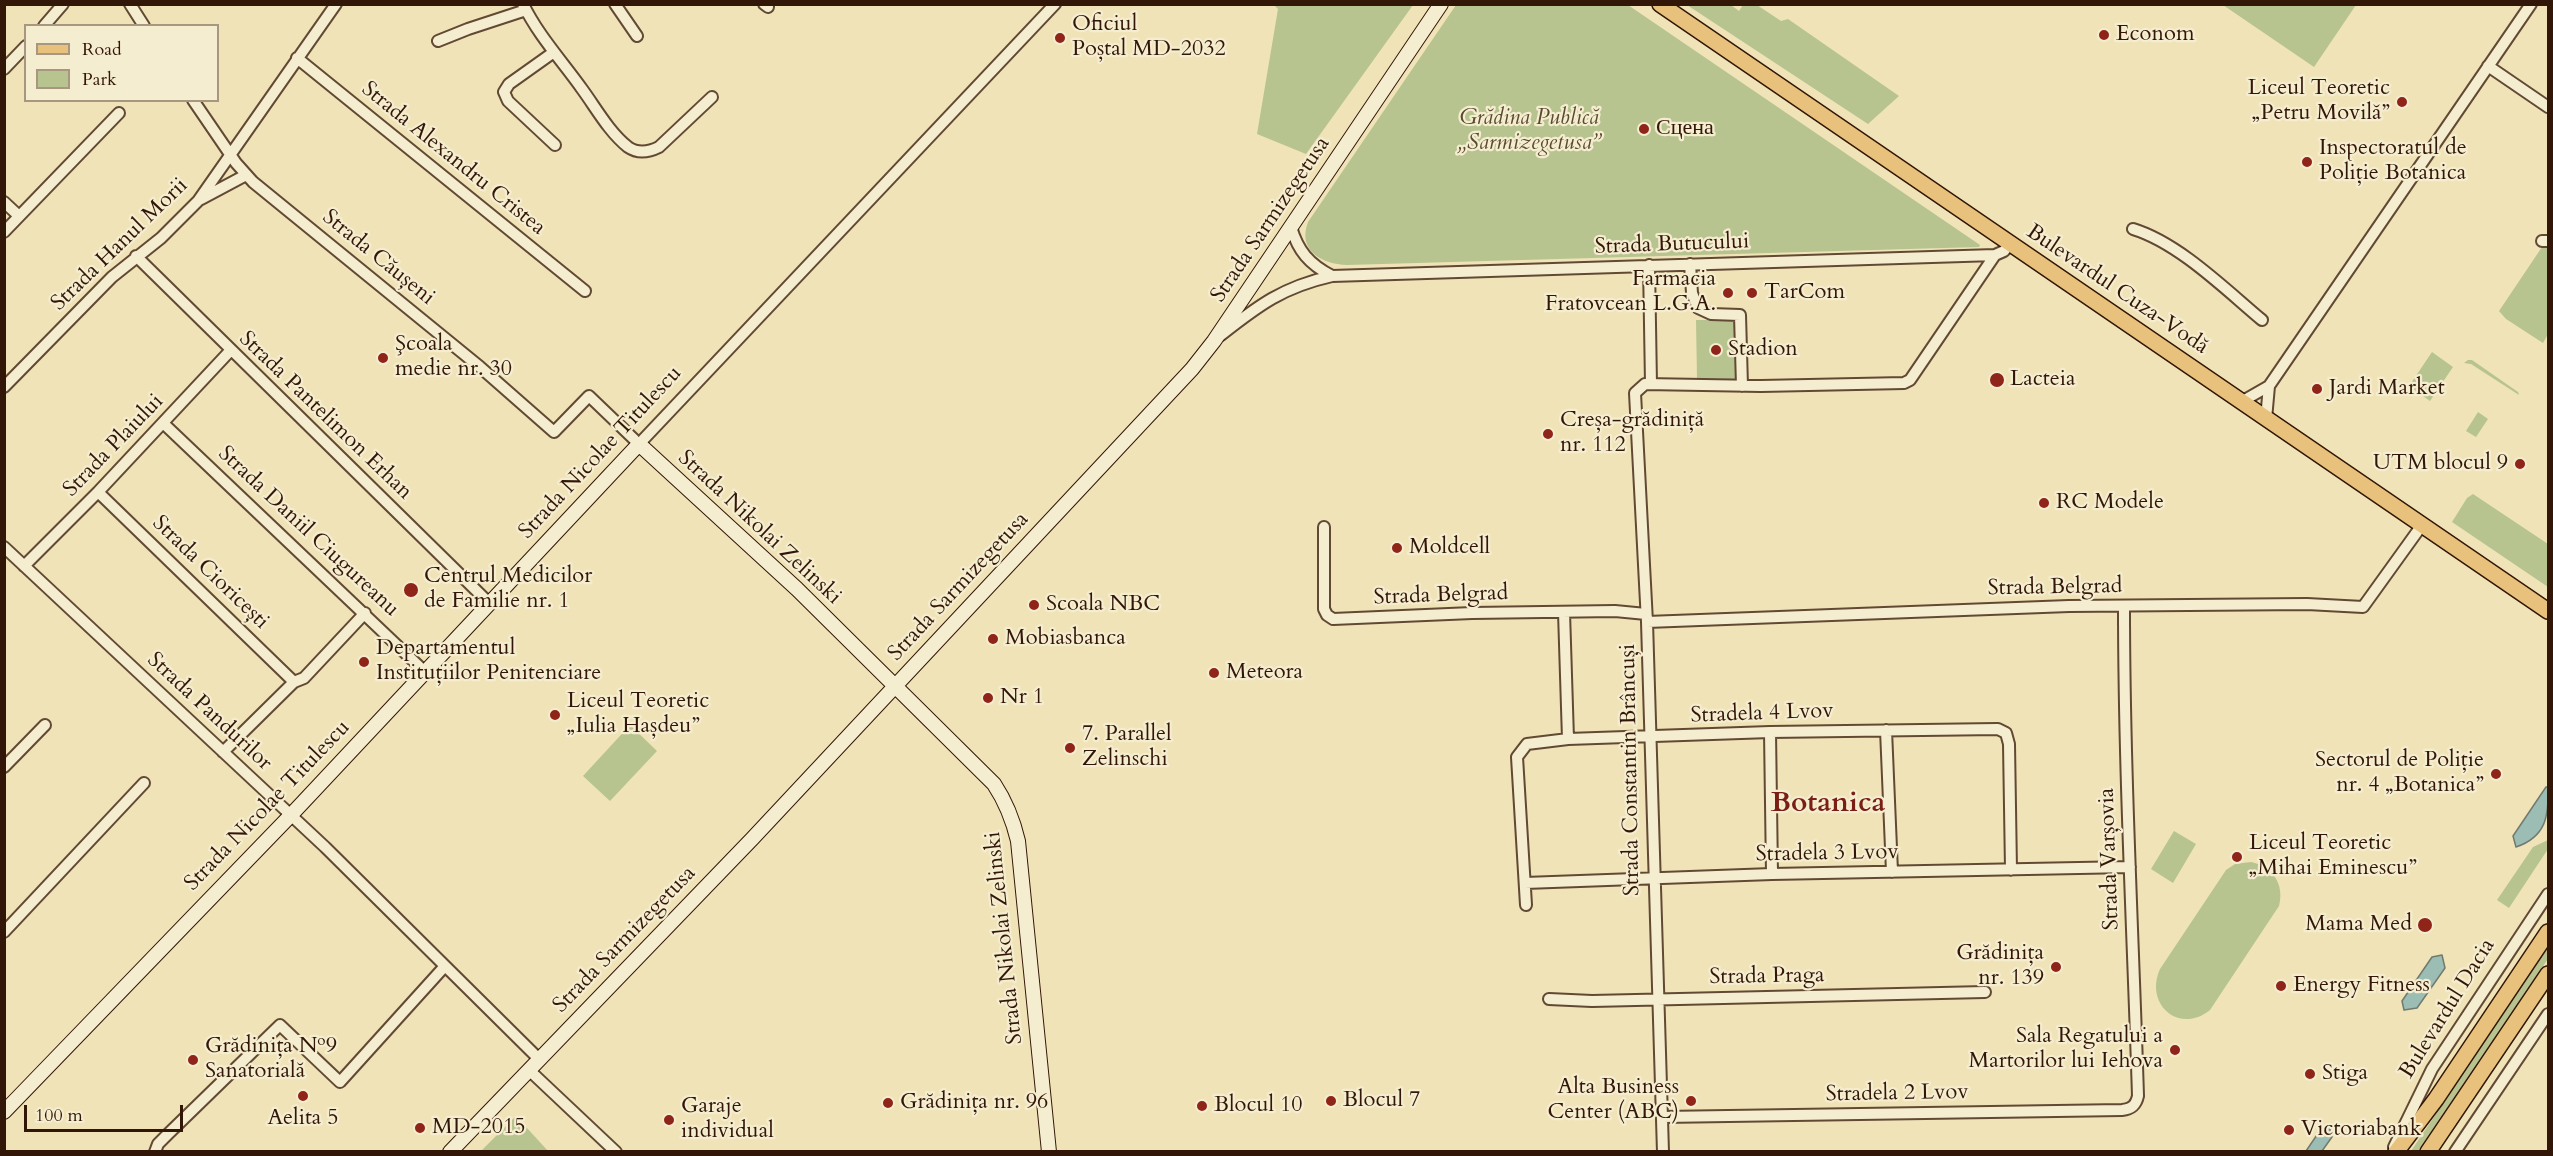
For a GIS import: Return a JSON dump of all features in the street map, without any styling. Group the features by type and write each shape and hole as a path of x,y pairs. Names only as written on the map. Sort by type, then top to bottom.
{"main road":[{"name":"Bulevardul Cuza-Vodă","path":"1660,4 2548,611"},
{"name":"Bulevardul Dacia","path":"2397,1152 2436,1099 2548,932"},
{"path":"2428,1152 2548,974"}],"street":[{"path":"46,24 63,4"},
{"path":"130,4 143,24"},
{"name":"Strada Hanul Morii","path":"4,387 112,277 183,218 198,201 336,4"},
{"path":"615,4 637,36"},
{"name":"Strada Nicolae Titulescu","path":"4,1112 291,815 488,602 1055,4"},
{"name":"Strada Sarmizegetusa","path":"450,1152 752,839 1192,369 1214,341 1441,4"},
{"path":"2241,402 2269,386 2531,4"},
{"path":"438,41 525,7 554,52 612,130 636,151 649,151 659,147 712,96"},
{"path":"4,69 24,48"},
{"path":"554,52 509,84 504,92 508,101 555,145"},
{"name":"Strada Alexandru Cristea","path":"297,58 585,291"},
{"path":"2488,66 2548,107"},
{"name":"Strada Căușeni","path":"194,102 246,175 480,367 554,432 589,396 639,444"},
{"path":"4,232 118,113"},
{"path":"198,201 246,175"},
{"path":"4,202 19,216"},
{"path":"1291,227 1296,243 1305,257 1317,268 1332,276"},
{"path":"2133,230 2149,235 2178,253 2262,320"},
{"path":"1649,265 1651,384 1742,386 1904,383 1910,380 1995,255 2004,251 2010,244"},
{"name":"Strada Butucului","path":"1214,341 1257,307 1282,292 1332,276 1995,255"},
{"name":"Strada Pantelimon Erhan","path":"136,256 230,351 488,602"},
{"path":"1690,264 1692,293 1698,308 1711,314 1740,315 1742,386"},
{"name":"Strada Plaiului","path":"24,566 98,492 230,351"},
{"name":"Strada Constantin Brâncuși","path":"1651,384 1645,384 1638,389 1634,399 1647,618 1653,879 1663,1152"},
{"path":"2266,419 2269,386"},
{"name":"Strada Daniil Ciugureanu","path":"164,423 424,671"},
{"name":"Strada Nikolai Zelinski","path":"639,444 797,589 994,784 1013,819 1018,841 1049,1152"},
{"name":"Strada Cioricești","path":"98,492 294,682"},
{"name":"Strada Belgrad","path":"1324,527 1324,609 1330,618 1615,611 1647,618 2069,606 2307,604 2363,607 2422,525"},
{"name":"Strada Pandurilor","path":"4,547 291,815 539,1059"},
{"name":"Strada Varșovia","path":"2124,606 2124,737 2138,1096 2132,1107"},
{"path":"1564,612 1568,739"},
{"path":"223,752 294,682 304,678 365,613"},
{"path":"4,767 45,725"},
{"name":"Stradela 4 Lvov","path":"1525,883 1517,757 1527,744 1568,739 1651,738 1770,732 1992,729 2007,734 2011,870"},
{"path":"1886,730 1892,873"},
{"path":"1770,732 1772,874"},
{"path":"4,932 144,783"},
{"name":"Stradela 3 Lvov","path":"1525,883 1772,874 2130,867"},
{"path":"1525,883 1526,905"},
{"name":"Bulevardul Dacia","path":"2392,1152 2432,1069 2548,894"},
{"path":"155,1152 158,1144 280,1025 340,1082 444,966"},
{"name":"Strada Praga","path":"1549,999 1592,1001 1985,992"},
{"path":"2455,1152 2548,1014"},
{"path":"529,1070 616,1152"},
{"name":"Stradela 2 Lvov","path":"1663,1117 2122,1110 2132,1107"}],"green space":[{"path":"1274,5 1413,5 1306,154 1257,134 1278,9"},
{"name":"Grădina Publică „Sarmizegetusa”","path":"1456,5 1628,5 1980,245 1979,247 1347,265 1321,259 1309,248 1305,232 1308,222"},
{"path":"1687,5 1731,5 1739,11 1743,5 1757,5 1781,21 1788,19 1899,96 1868,124"},
{"path":"2223,5 2356,5 2314,67"},
{"path":"2548,246 2548,334 2543,343 2506,319 2499,311 2542,247"},
{"name":"Stadion","path":"1696,320 1736,320 1737,379 1697,379"},
{"path":"2432,352 2453,367 2430,401 2409,386"},
{"path":"2472,360 2518,392 2519,395 2471,364 2464,363"},
{"path":"2478,412 2488,419 2476,437 2466,431"},
{"path":"2473,494 2548,544 2548,587 2452,522 2467,498"},
{"path":"630,725 657,751 610,801 583,776"},
{"path":"2174,831 2196,844 2173,883 2151,869"},
{"path":"2548,840 2548,849 2509,908 2497,900 2533,847"},
{"path":"2251,862 2265,867 2275,877 2280,890 2279,906 2210,1010 2198,1017 2187,1019 2176,1017 2167,1012 2157,994 2156,982 2160,969 2226,870 2235,864"},
{"path":"2548,948 2548,959 2418,1151 2411,1151"},
{"path":"516,1116 548,1151 481,1151"}],"water":[{"path":"2548,787 2548,807 2544,824 2534,837 2516,847 2513,836"},
{"path":"2442,955 2445,968 2417,1008 2404,1010 2402,1001 2432,957"},
{"path":"2329,1126 2332,1137 2322,1151 2306,1151 2321,1129"}],"place":[{"name":"Econom","path":"2104,35"},
{"name":"Oficiul Poștal MD-2032","path":"1060,38"},
{"name":"Liceul Teoretic „Petru Movilă”","path":"2402,102"},
{"name":"Сцена","path":"1644,129"},
{"name":"Inspectoratul de Poliție Botanica","path":"2307,162"},
{"name":"Farmacia Fratovcean L.G.A.","path":"1728,293"},
{"name":"TarCom","path":"1752,293"},
{"name":"Stadion","path":"1716,350"},
{"name":"Şcoala medie nr. 30","path":"383,358"},
{"name":"Lacteia","path":"1997,380"},
{"name":"Jardi Market","path":"2317,389"},
{"name":"Creșa-grădiniță nr. 112","path":"1548,434"},
{"name":"UTM blocul 9","path":"2520,464"},
{"name":"RC Modele","path":"2044,503"},
{"name":"Moldcell","path":"1397,548"},
{"name":"Centrul Medicilor de Familie nr. 1","path":"411,590"},
{"name":"Scoala NBC","path":"1034,605"},
{"name":"Mobiasbanca","path":"993,639"},
{"name":"Departamentul Instituțiilor Penitenciare","path":"364,662"},
{"name":"Meteora","path":"1214,673"},
{"name":"Nr 1","path":"988,698"},
{"name":"Liceul Teoretic „Iulia Hașdeu”","path":"555,715"},
{"name":"7. Parallel Zelinschi","path":"1070,748"},
{"name":"Sectorul de Poliție nr. 4 „Botanica”","path":"2496,774"},
{"name":"Liceul Teoretic „Mihai Eminescu”","path":"2237,857"},
{"name":"Mama Med","path":"2425,925"},
{"name":"Grădinița nr. 139","path":"2056,967"},
{"name":"Energy Fitness","path":"2281,986"},
{"name":"Sala Regatului a Martorilor lui Iehova","path":"2175,1050"},
{"name":"Grădinița №9 Sanatorială","path":"193,1060"},
{"name":"Stiga","path":"2310,1074"},
{"name":"Aelita 5","path":"303,1096"},
{"name":"Blocul 7","path":"1331,1101"},
{"name":"Alta Business Center (ABC)","path":"1691,1101"},
{"name":"Grădinița nr. 96","path":"888,1103"},
{"name":"Blocul 10","path":"1202,1106"},
{"name":"Garaje individual","path":"669,1120"},
{"name":"MD-2015","path":"420,1128"},
{"name":"Victoriabank","path":"2289,1130"}],"district":[{"name":"Botanica","path":"1828,805"}]}
